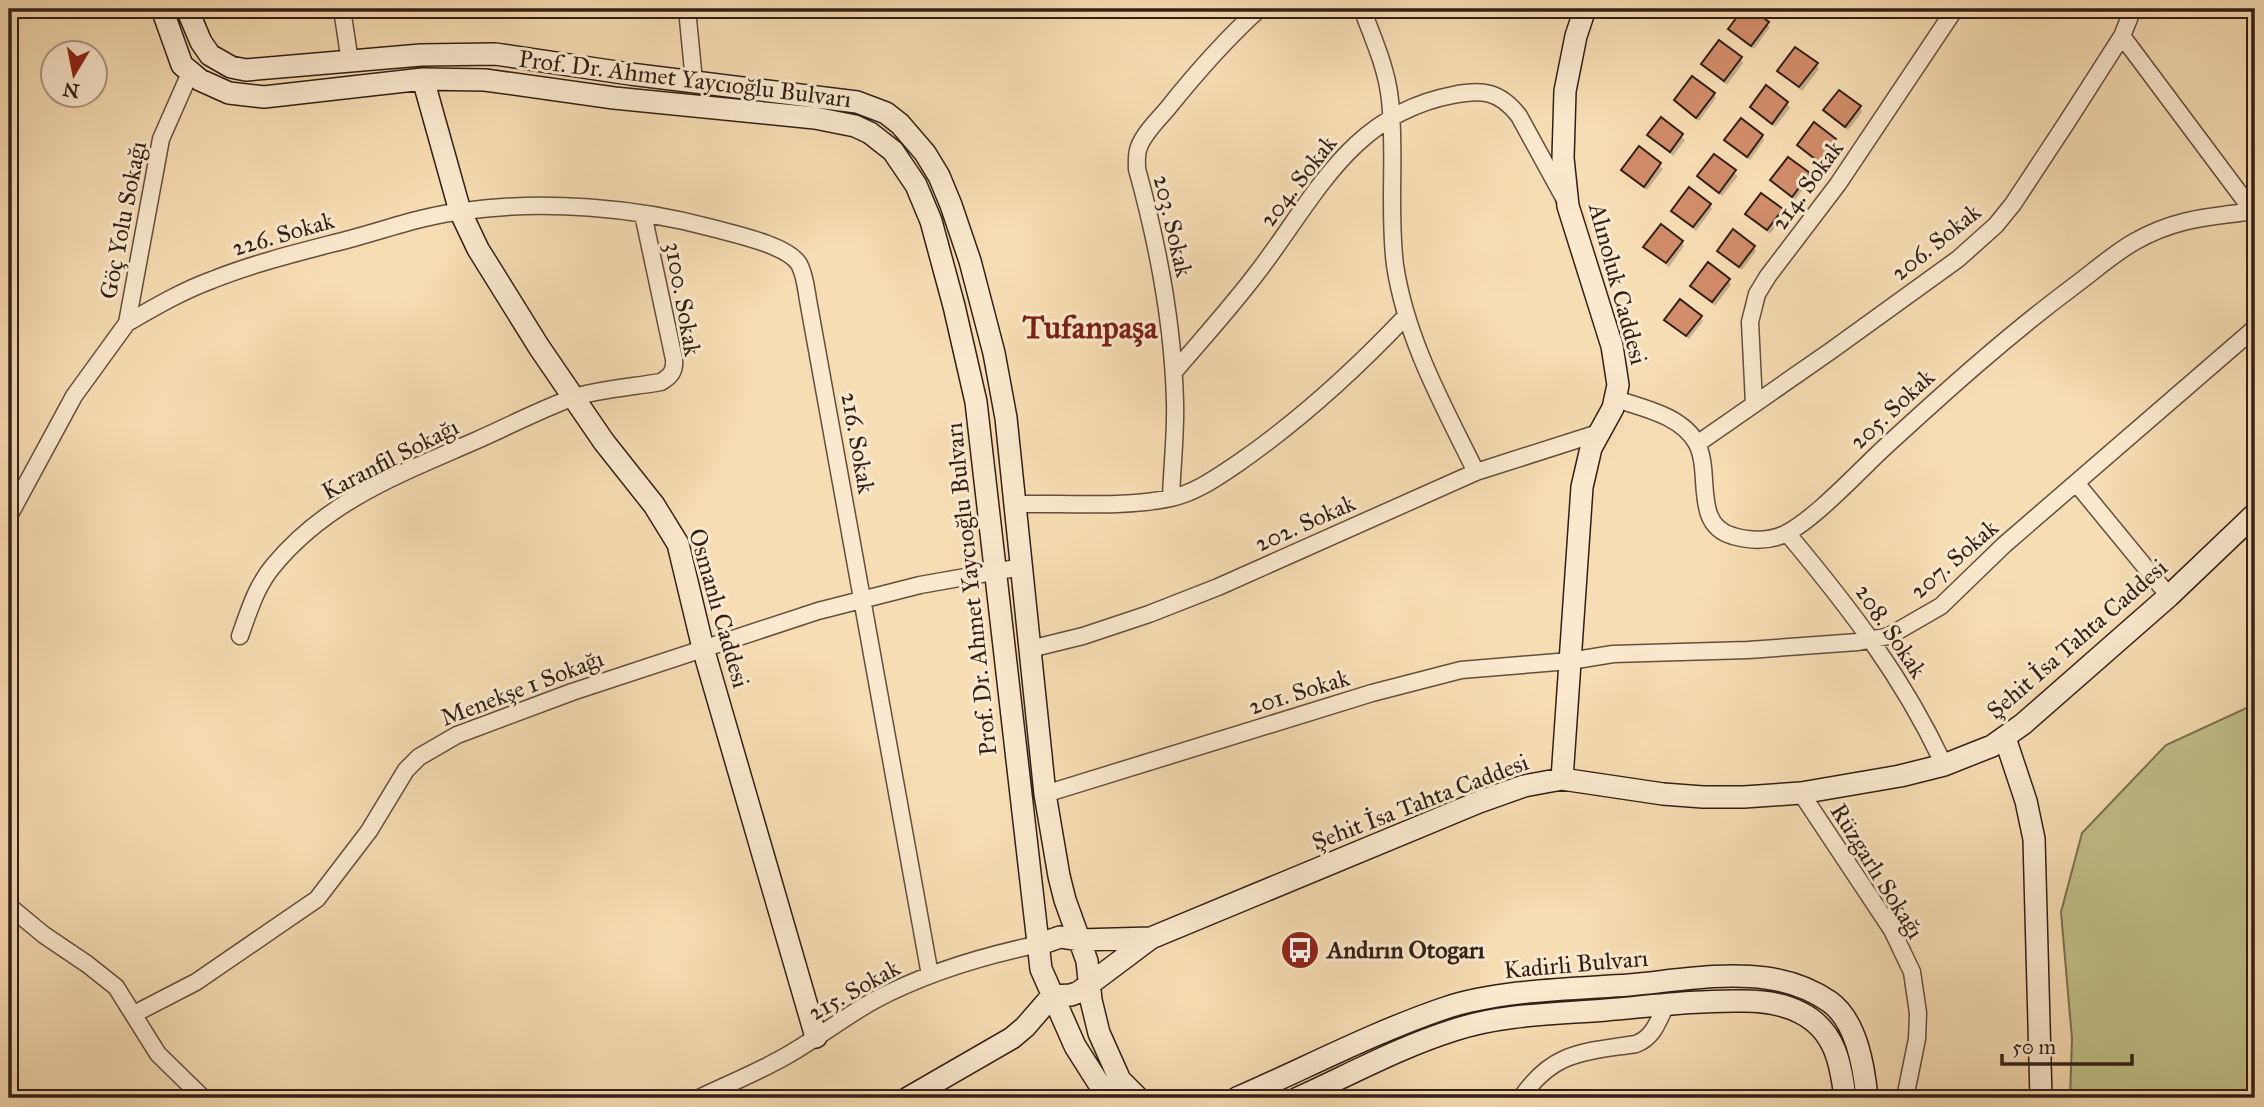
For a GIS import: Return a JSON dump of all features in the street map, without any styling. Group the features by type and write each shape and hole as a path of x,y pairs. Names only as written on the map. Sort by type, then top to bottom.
{"main road":[{"path":"162,9 182,65 190,73"},
{"name":"Prof. Dr. Ahmet Yaycıoğlu Bulvarı","path":"187,9 201,42 211,55 231,68 262,70 421,55 486,54 825,97 873,106 900,124 925,153 939,176 962,234 1002,390 1045,794 1059,876 1079,940"},
{"name":"Alınoluk Caddesi","path":"1562,779 1582,486 1591,447 1616,399 1616,367 1612,346 1568,206 1563,158 1565,91 1576,36 1585,9"},
{"name":"Prof. Dr. Ahmet Yaycıoğlu Bulvarı","path":"190,73 222,91 264,97 423,79 485,80 614,98 815,118 855,126 870,133 893,151 916,185 931,221 971,375 979,422 994,571 1040,944"},
{"name":"Osmanlı Caddesi","path":"423,79 460,211 478,249 574,398 604,442 654,505 678,544 703,648 816,1037"},
{"name":"Şehit İsa Tahta Caddesi","path":"1089,986 1151,938 1479,802 1524,786 1562,779 1703,797 1801,793 1900,776 1944,765 1976,753 2005,738 2169,596 2255,514"},
{"path":"2005,738 2026,801 2034,839 2041,1098"},
{"path":"1108,1098 1075,1046 1052,996 1041,969 1040,944 1060,937 1079,940 1087,961 1089,986 1099,1033 1113,1068 1125,1086 1138,1098"},
{"name":"Şehit İsa Tahta Caddesi","path":"1079,940 1151,938"},
{"name":"Kadirli Bulvarı","path":"1237,1098 1401,1025 1461,1003 1535,992 1743,977 1785,982 1819,995 1832,1004 1847,1022 1855,1041 1867,1098"},
{"path":"908,1098 932,1092 1012,1038 1052,996 1071,995 1089,986"},
{"name":"Kadirli Bulvarı","path":"1298,1098 1438,1035 1472,1024 1529,1016 1745,1001 1783,1006 1801,1013 1822,1028 1830,1039 1841,1067 1845,1098"}],"street":[{"path":"342,9 349,62"},
{"path":"687,9 694,81"},
{"name":"203. Sokak","path":"1171,498 1175,405 1172,344 1156,239 1137,169 1139,147 1197,73 1233,32 1259,9"},
{"path":"1363,9 1387,84 1391,117 1395,262 1406,316 1418,351 1476,471"},
{"name":"214. Sokak","path":"1754,404 1750,322 1757,294 1838,184 1955,9"},
{"name":"206. Sokak","path":"1697,443 1958,259 1996,225 2025,186 2122,36 2133,9"},
{"path":"2122,36 2255,212"},
{"name":"Göç Yolu Sokağı","path":"9,516 74,396 127,323 161,139 190,73"},
{"name":"204. Sokak","path":"1174,372 1253,279 1343,156 1373,128 1391,117 1437,98 1463,93 1496,94 1509,103 1519,116 1568,206"},
{"name":"216. Sokak","path":"460,211 539,207 643,214 731,233 791,255 798,263 803,273 930,975"},
{"name":"226. Sokak","path":"127,323 169,299 249,267 460,211"},
{"name":"205. Sokak","path":"1697,443 1702,458 1709,517 1717,529 1732,536 1752,539 1772,539 1787,533 1804,522 1981,359 2131,244 2154,231 2193,218 2255,212"},
{"name":"3100. Sokak","path":"574,398 661,382 670,377 675,368 643,214"},
{"path":"1015,503 1112,502 1171,498 1192,492 1285,429 1351,372 1406,316"},
{"name":"207. Sokak","path":"1570,661 1624,653 1748,650 1872,640 1889,636 1941,606 2004,545 2255,328"},
{"name":"Karanfil Sokağı","path":"240,636 253,599 272,567 326,514 362,492 574,398"},
{"path":"1616,399 1657,412 1687,432 1697,443"},
{"name":"202. Sokak","path":"1030,649 1125,623 1177,604 1476,471 1598,433"},
{"path":"2077,484 2169,596"},
{"name":"208. Sokak","path":"1787,533 1845,602 1872,640 1911,701 1944,765"},
{"name":"Menekşe 1 Sokağı","path":"134,1014 196,982 317,899 369,831 406,770 419,757 438,745 484,723 818,611 863,599 1022,567"},
{"name":"201. Sokak","path":"1045,794 1421,679 1496,666 1570,661"},
{"name":"Rüzgarlı Sokağı","path":"1801,793 1892,930 1912,972 1918,1013 1917,1040 1905,1098"},
{"path":"9,906 44,935 117,987 158,1054 203,1098"},
{"name":"215. Sokak","path":"699,1098 766,1066 871,1002 930,975 988,956 1040,944"},
{"path":"1521,1098 1539,1074 1552,1064 1568,1057 1645,1040 1655,1029 1666,1005"}],"shaded area":[{"path":"2255,704 2255,1098 2070,1098 2072,1039 2061,912 2082,833 2166,745"}],"building":[{"path":"1743,9 1752,9 1769,22 1751,46 1728,29"},
{"path":"1719,40 1742,57 1724,81 1701,64"},
{"path":"1795,47 1818,63 1799,87 1777,71"},
{"path":"1692,76 1715,93 1696,118 1674,100"},
{"path":"1766,85 1788,102 1772,124 1750,107"},
{"path":"1839,90 1861,106 1845,127 1823,110"},
{"path":"1661,117 1683,134 1670,152 1647,135"},
{"path":"1741,118 1763,135 1747,157 1724,140"},
{"path":"1814,122 1836,139 1819,162 1797,145"},
{"path":"1639,146 1661,163 1644,187 1621,170"},
{"path":"1714,154 1736,170 1719,193 1697,176"},
{"path":"1788,157 1810,173 1792,197 1770,180"},
{"path":"1689,187 1711,204 1693,227 1671,211"},
{"path":"1761,193 1783,209 1767,230 1745,214"},
{"path":"1661,224 1683,241 1666,263 1643,247"},
{"path":"1733,229 1755,246 1739,267 1717,251"},
{"path":"1708,262 1730,279 1712,302 1690,286"},
{"path":"1680,299 1702,316 1686,336 1664,320"}],"place":[{"name":"Andırın Otogarı","path":"1300,950"}],"district":[{"name":"Tufanpaşa","path":"1090,327"}]}
